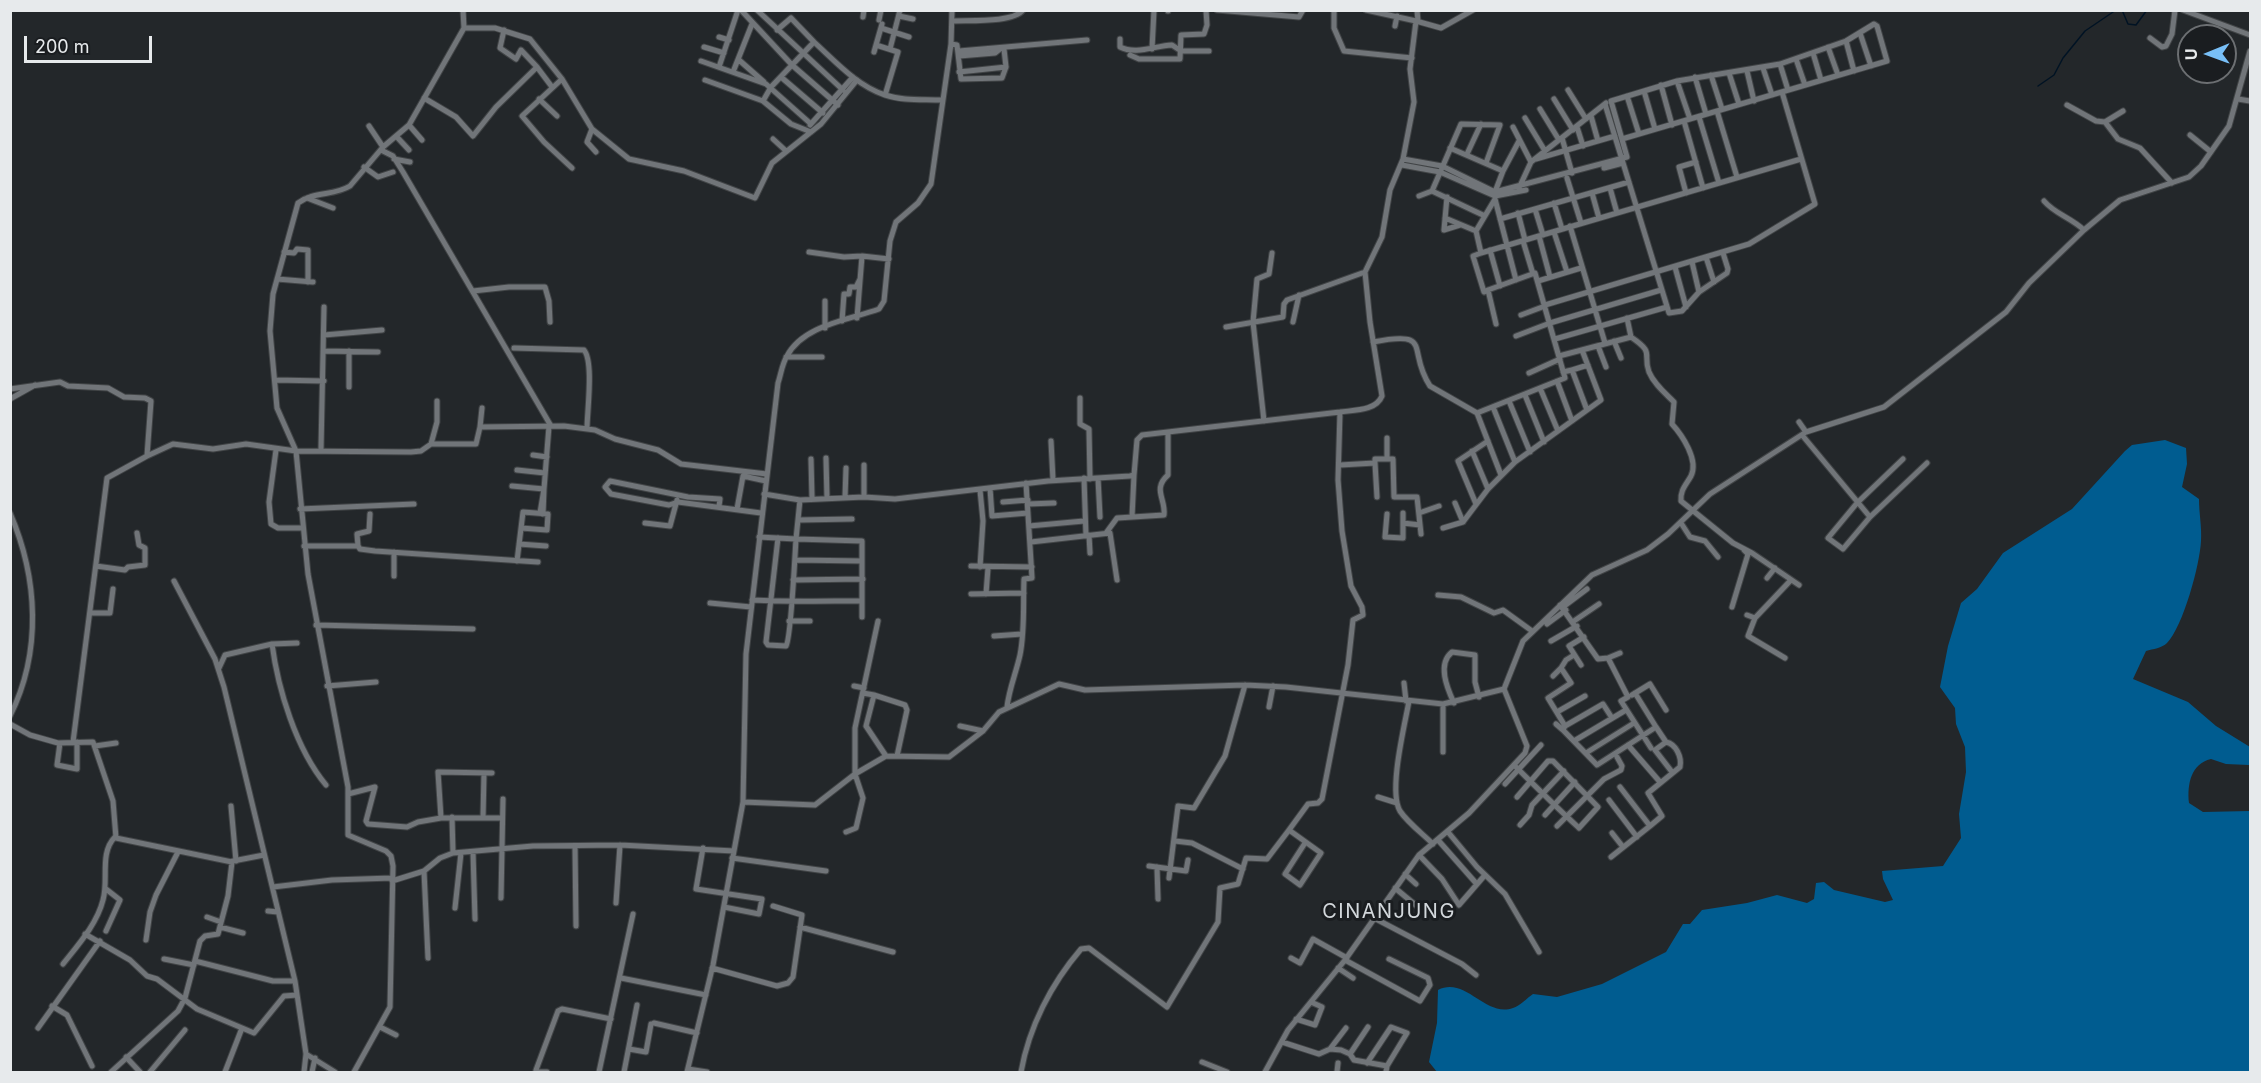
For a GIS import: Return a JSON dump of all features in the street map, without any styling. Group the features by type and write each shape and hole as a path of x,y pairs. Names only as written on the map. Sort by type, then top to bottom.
{"street":[{"path":"354,1072 390,1007 391,856 348,834 348,794 316,625 304,546 296,451 277,408 270,331 277,279 298,203 322,192 343,190 382,148 409,125 464,28 463,10"},
{"path":"719,66 740,10 792,65 835,103"},
{"path":"757,10 843,90"},
{"path":"874,52 881,10"},
{"path":"707,1072 688,1071 712,968 743,802 745,686 761,513 778,383 786,357 812,332 879,309 884,301 896,222 918,203 931,184 951,44 952,10"},
{"path":"952,21 1007,19 1019,15 1023,10"},
{"path":"1152,49 1154,10"},
{"path":"1131,55 1139,59 1180,59 1181,35 1204,34 1207,25 1206,10"},
{"path":"1217,10 1299,16 1303,10"},
{"path":"1334,10 1334,28 1344,51 1412,58"},
{"path":"1366,10 1441,28 1471,11"},
{"path":"1132,517 1134,475 1139,437 1142,435 1340,412 1372,407 1381,400 1365,272 1382,237 1390,190 1402,162 1414,102 1411,79 1417,10"},
{"path":"2150,38 2162,47 2166,46 2173,31 2175,10"},
{"path":"2183,10 2250,35"},
{"path":"890,49 899,13 913,19"},
{"path":"1395,26 1397,16"},
{"path":"777,30 791,18 855,79 893,97 942,100"},
{"path":"733,72 752,24"},
{"path":"880,24 909,37"},
{"path":"1519,188 1533,160 1608,103 1677,81 1780,64 1846,40 1874,24 1877,26 1887,62 1622,139"},
{"path":"464,28 504,30 531,39 562,79 592,129 629,159 684,171 755,198 772,163 808,131 855,79"},
{"path":"504,30 500,48 516,59 521,50 552,87"},
{"path":"1860,33 1871,66"},
{"path":"720,37 729,40"},
{"path":"1120,39 1120,49 1152,49 1172,45 1180,51 1209,51"},
{"path":"959,54 1087,40"},
{"path":"1846,40 1854,71"},
{"path":"763,101 769,86 781,77 814,42"},
{"path":"951,44 957,45 959,72 961,79 965,81 1002,78 1005,67 1002,49"},
{"path":"876,45 898,53 886,92"},
{"path":"704,46 724,53"},
{"path":"1828,47 1838,75"},
{"path":"1547,624 1592,574 1647,550 1681,523 1710,494 1804,433 1884,407 2006,312 2029,284 2084,230 2128,195 2189,177 2211,152 2229,126 2250,51"},
{"path":"1813,53 1821,80"},
{"path":"1796,59 1805,85"},
{"path":"739,60 811,124"},
{"path":"701,61 769,86"},
{"path":"1521,315 1545,304 1589,290 1749,244 1815,204 1801,159 1780,64"},
{"path":"424,98 456,117 473,136 496,107 537,67"},
{"path":"959,72 1005,67"},
{"path":"1763,68 1772,96"},
{"path":"1747,71 1754,101"},
{"path":"1729,73 1739,104"},
{"path":"1711,75 1737,177"},
{"path":"781,77 822,113"},
{"path":"1695,77 1719,183"},
{"path":"562,79 522,116 544,142 572,168"},
{"path":"808,131 811,124 835,103 843,90 855,79"},
{"path":"705,80 763,101 790,124 808,131"},
{"path":"1677,81 1703,188"},
{"path":"1661,86 1672,124"},
{"path":"1568,90 1588,118 1598,141"},
{"path":"1644,91 1655,129"},
{"path":"1628,96 1639,134"},
{"path":"539,99 557,116"},
{"path":"1554,99 1575,128 1583,146"},
{"path":"2238,99 2250,100"},
{"path":"1402,162 1441,169 1495,196 1570,176 1622,161 1627,156 1608,103"},
{"path":"1608,103 1622,161 1670,313 1682,311 1699,292 1728,272 1723,253"},
{"path":"2067,105 2096,121 2104,122 2123,111"},
{"path":"1540,109 1567,151 1574,197 1581,223"},
{"path":"1525,118 1545,151"},
{"path":"2104,122 2118,139 2140,148 2172,183"},
{"path":"1432,191 1461,124 1500,125 1486,163"},
{"path":"1467,154 1481,124"},
{"path":"409,125 422,140"},
{"path":"369,126 382,148 394,159 550,426 542,513"},
{"path":"1513,127 1519,141 1533,160"},
{"path":"592,129 587,142 596,152"},
{"path":"2190,135 2211,152"},
{"path":"396,136 409,150"},
{"path":"1533,160 1615,136"},
{"path":"773,139 785,150"},
{"path":"1481,253 1476,231 1495,196 1503,171 1519,141"},
{"path":"1450,148 1503,171"},
{"path":"394,159 410,162"},
{"path":"1533,274 1484,292 1473,256 1801,159"},
{"path":"1686,193 1679,167 1696,162"},
{"path":"364,167 378,177 393,172"},
{"path":"1495,196 1570,176"},
{"path":"1500,219 1629,182"},
{"path":"1610,188 1617,213"},
{"path":"1419,196 1432,191 1485,216"},
{"path":"1592,193 1599,218"},
{"path":"1495,196 1516,280"},
{"path":"1447,197 1445,231 1460,225"},
{"path":"307,198 333,208"},
{"path":"2044,201 2053,211 2070,217 2084,230"},
{"path":"1554,203 1562,229"},
{"path":"1535,209 1550,278"},
{"path":"1477,413 1565,378 1538,281 1535,273 1533,274 1518,213"},
{"path":"1445,218 1476,231"},
{"path":"1570,226 1605,343"},
{"path":"1554,232 1567,272"},
{"path":"277,279 310,282 308,250 297,249 294,254 284,252"},
{"path":"1490,250 1500,286"},
{"path":"809,252 844,257 889,259"},
{"path":"1264,421 1253,322 1257,279 1269,274 1272,253"},
{"path":"857,318 862,256"},
{"path":"1706,257 1713,282"},
{"path":"1692,262 1699,292"},
{"path":"1675,267 1686,307"},
{"path":"1538,281 1581,268"},
{"path":"1226,327 1283,316 1285,302 1365,272"},
{"path":"842,321 843,294 849,294 850,287 856,287 861,279"},
{"path":"473,291 509,287 545,287 548,289 549,322"},
{"path":"1488,290 1496,324"},
{"path":"1516,336 1550,322 1661,290"},
{"path":"1293,322 1299,296"},
{"path":"825,301 825,328"},
{"path":"321,449 324,307"},
{"path":"1555,339 1667,307"},
{"path":"1627,318 1631,337 1646,350 1650,374 1674,402 1672,424 1683,437 1693,462 1692,475 1681,496 1682,501 1691,512 1798,585"},
{"path":"324,335 382,330"},
{"path":"1373,342 1400,337 1408,337 1414,342 1430,386 1477,413 1501,475"},
{"path":"1528,374 1559,358 1614,340 1631,337"},
{"path":"1614,340 1621,358"},
{"path":"1598,346 1606,366"},
{"path":"514,348 584,350 588,354 587,429"},
{"path":"1443,528 1462,522 1488,489 1515,462 1601,400 1582,350"},
{"path":"323,351 378,352"},
{"path":"349,351 350,387"},
{"path":"786,357 822,357"},
{"path":"1563,372 1588,365"},
{"path":"1572,370 1587,410"},
{"path":"275,380 324,381"},
{"path":"1557,381 1572,421"},
{"path":"10,389 60,382 68,386 108,388 128,398 150,399 147,456"},
{"path":"10,399 37,385"},
{"path":"1540,388 1558,431"},
{"path":"1525,395 1544,442"},
{"path":"1080,398 1080,424 1089,429 1084,521 1090,552"},
{"path":"431,444 437,422 437,401"},
{"path":"1509,401 1530,452"},
{"path":"1492,407 1515,462"},
{"path":"60,743 57,765 76,769 75,742 107,478 173,444 213,448 246,444 296,451 321,449 411,452 421,451 431,444 476,444 482,408"},
{"path":"1022,1072 1024,1058 1049,991 1084,948 1089,948 1167,1007 1218,922 1220,888 1238,884 1249,858 1267,859 1297,816 1309,803 1318,803 1322,799 1341,691 1348,665 1353,620 1363,615 1362,607 1351,586 1342,531 1338,480 1340,412"},
{"path":"1799,422 1804,433 1857,504 1870,517"},
{"path":"480,427 550,426 600,430 615,439 658,450 681,464 766,478"},
{"path":"1106,533 1111,528 1113,520 1164,513 1159,492 1160,483 1168,476 1167,433"},
{"path":"1387,438 1388,459"},
{"path":"1051,441 1053,480"},
{"path":"1476,504 1458,461 1488,441"},
{"path":"276,450 269,502 271,524 278,528 302,528"},
{"path":"1472,451 1488,489"},
{"path":"533,455 547,457"},
{"path":"826,458 827,498"},
{"path":"811,459 812,498"},
{"path":"1377,497 1375,459 1393,459 1394,497 1417,497 1421,534"},
{"path":"1903,459 1857,504 1828,537 1843,549 1870,517 1927,463"},
{"path":"1340,465 1375,463"},
{"path":"864,465 864,497"},
{"path":"845,498 846,468"},
{"path":"517,470 545,473"},
{"path":"764,494 800,500 864,497 895,499 1053,480 1134,475"},
{"path":"736,509 743,476 766,478"},
{"path":"1098,478 1100,517"},
{"path":"719,506 720,499 672,494 610,481 605,487 611,494 669,505 678,502 761,513"},
{"path":"1007,707 1022,634 1024,579 1032,579 1026,483"},
{"path":"512,486 544,489"},
{"path":"990,488 992,516 1028,513"},
{"path":"980,490 983,521 980,567"},
{"path":"672,494 678,502"},
{"path":"778,538 767,644 788,645 800,500"},
{"path":"645,523 670,526 678,502"},
{"path":"1003,502 1054,503"},
{"path":"1455,502 1462,522"},
{"path":"300,509 414,504"},
{"path":"1419,513 1439,506"},
{"path":"517,561 519,544 521,528 523,512 548,514 547,530 521,528"},
{"path":"10,513 26,560 34,624 30,662 10,716"},
{"path":"1387,514 1385,537 1403,538 1403,513"},
{"path":"358,546 357,534 369,531 370,514"},
{"path":"799,520 852,519"},
{"path":"1029,526 1084,521"},
{"path":"1403,523 1420,525"},
{"path":"1681,523 1689,537 1705,541 1718,557"},
{"path":"96,566 125,570 128,567 145,565 145,548 140,545 137,533"},
{"path":"1031,542 1106,533 1112,535 1117,580"},
{"path":"759,537 862,540 862,617"},
{"path":"519,544 546,546"},
{"path":"304,546 358,546 367,550 538,562"},
{"path":"1732,607 1748,554 1744,549"},
{"path":"394,552 394,576"},
{"path":"795,560 862,561"},
{"path":"971,566 1032,567"},
{"path":"986,594 988,568"},
{"path":"1767,578 1775,568"},
{"path":"793,580 863,579"},
{"path":"1785,658 1748,636 1755,618 1791,580"},
{"path":"174,581 219,668 295,981 306,1054 304,1072"},
{"path":"1505,784 1527,746 1504,689 1519,647 1532,631 1587,588"},
{"path":"90,613 110,613 113,589"},
{"path":"971,594 1024,593"},
{"path":"1438,595 1461,597 1494,613 1503,610 1532,631"},
{"path":"710,603 862,601"},
{"path":"1551,641 1599,604"},
{"path":"1563,607 1576,623 1598,659 1620,653"},
{"path":"1747,615 1755,618"},
{"path":"789,621 810,621"},
{"path":"846,832 856,828 862,802 863,794 855,774 855,728 878,621"},
{"path":"316,625 473,629"},
{"path":"994,636 1022,634"},
{"path":"1581,665 1569,646 1584,637"},
{"path":"219,668 225,655 272,644 297,643"},
{"path":"272,644 277,681 285,705 316,770 326,785"},
{"path":"1454,703 1446,683 1444,665 1452,652 1470,653 1476,656 1475,682 1479,697"},
{"path":"1553,676 1566,660 1574,655"},
{"path":"1608,658 1628,697"},
{"path":"1561,668 1571,683 1548,698 1564,728 1594,766 1656,727"},
{"path":"327,686 376,682"},
{"path":"1404,682 1408,701 1398,755 1397,803 1401,812 1433,844"},
{"path":"743,802 815,805 855,774 886,756 949,756 983,730 999,712 1062,684 1085,690 1273,686 1341,691 1443,704 1504,689"},
{"path":"1651,748 1621,701 1650,684 1666,710"},
{"path":"1170,878 1178,806 1194,808 1225,756 1245,685"},
{"path":"854,686 906,706 897,756"},
{"path":"1269,707 1273,686"},
{"path":"1611,857 1662,816 1648,793 1680,767 1681,761 1675,748 1666,742 1635,693"},
{"path":"874,695 866,726 886,756"},
{"path":"1557,712 1585,696"},
{"path":"1443,704 1443,752"},
{"path":"1564,728 1603,704 1612,718"},
{"path":"1574,741 1626,710"},
{"path":"10,723 30,735 60,743 90,741 95,746 113,801 114,837 106,856 105,887 100,911 63,964"},
{"path":"1556,723 1564,728"},
{"path":"1586,753 1634,723"},
{"path":"960,726 983,730"},
{"path":"1666,742 1655,750 1672,772"},
{"path":"95,746 116,743"},
{"path":"1265,1072 1296,1020 1346,959 1419,855 1470,813 1541,745"},
{"path":"1628,746 1660,782"},
{"path":"1557,826 1608,776 1620,770 1622,766 1617,757"},
{"path":"1516,767 1531,781 1554,805 1581,828 1598,807 1551,760 1531,781 1517,797"},
{"path":"1520,825 1564,771"},
{"path":"441,818 438,772 492,773"},
{"path":"483,818 484,773"},
{"path":"1545,815 1575,782"},
{"path":"348,794 375,787 366,821 368,824 407,827 418,822 441,818 502,818"},
{"path":"1620,787 1650,826"},
{"path":"1377,797 1397,803"},
{"path":"501,898 503,800"},
{"path":"1609,800 1637,837"},
{"path":"111,1072 169,1021 185,998 201,938 218,934 234,861 231,806"},
{"path":"452,817 453,853"},
{"path":"1289,830 1321,854 1300,885 1285,874 1305,843"},
{"path":"1448,832 1485,875 1505,894 1539,952"},
{"path":"1612,832 1623,847"},
{"path":"114,837 178,852 234,861 264,855"},
{"path":"1438,840 1475,882"},
{"path":"1175,842 1192,843 1243,869"},
{"path":"273,887 332,880 392,880 424,871 440,858 453,853 501,851 533,846 620,845 734,851"},
{"path":"616,903 620,845"},
{"path":"575,846 576,926"},
{"path":"703,848 696,889 759,897 762,901 759,914 724,907"},
{"path":"147,940 150,912 178,852"},
{"path":"473,852 475,919"},
{"path":"455,908 461,853"},
{"path":"1419,855 1442,879 1459,905 1485,875"},
{"path":"732,858 826,871"},
{"path":"1149,866 1188,872 1188,860"},
{"path":"1157,867 1158,898"},
{"path":"424,871 428,958"},
{"path":"1405,874 1416,884"},
{"path":"105,887 120,900 106,931"},
{"path":"1395,888 1424,912"},
{"path":"712,968 782,987 793,977 801,913 773,906"},
{"path":"268,911 278,912"},
{"path":"601,1072 633,914"},
{"path":"207,918 243,933"},
{"path":"383,918 391,918"},
{"path":"1374,918 1462,964 1476,975"},
{"path":"800,927 893,952"},
{"path":"85,934 130,960 147,976 157,979 203,1012 256,1033 282,997 297,995"},
{"path":"1291,958 1300,963 1313,939 1420,1001 1430,985 1428,978 1389,959"},
{"path":"38,1028 100,941"},
{"path":"164,959 194,963 273,981 295,981"},
{"path":"1338,969 1353,978"},
{"path":"621,978 706,994"},
{"path":"1296,1020 1316,1025 1322,1007 1311,1002"},
{"path":"624,1072 637,1005"},
{"path":"52,1006 67,1015 92,1066"},
{"path":"548,1072 536,1071 558,1011 562,1009 611,1019"},
{"path":"629,1049 646,1052 653,1024 697,1033"},
{"path":"1367,1063 1393,1026 1407,1033 1387,1066 1386,1072"},
{"path":"380,1027 396,1035"},
{"path":"1350,1054 1368,1027"},
{"path":"225,1072 242,1028"},
{"path":"1282,1042 1319,1054 1330,1049 1346,1028"},
{"path":"150,1072 184,1030"},
{"path":"601,1072 611,1030"},
{"path":"1330,1049 1350,1054 1354,1060 1387,1066"},
{"path":"306,1054 335,1072"},
{"path":"126,1057 140,1072"},
{"path":"312,1072 315,1058"},
{"path":"1202,1062 1227,1072"},
{"path":"1337,1072 1338,1063"}],"shaded area":[{"path":"2165,440 2186,448 2187,464 2182,487 2199,499 2200,551 2190,595 2179,624 2165,645 2146,651 2133,679 2188,702 2216,726 2250,747 2249,765 2226,764 2211,759 2199,765 2190,782 2189,803 2203,812 2250,811 2250,1072 1437,1072 1429,1062 1437,1023 1438,990 1448,987 1458,988 1493,1007 1503,1010 1513,1008 1533,994 1557,997 1602,984 1666,952 1683,924 1690,924 1702,910 1747,903 1777,895 1807,903 1814,899 1816,883 1824,882 1834,890 1885,902 1893,900 1883,879 1882,871 1943,866 1961,838 1959,814 1966,772 1965,747 1956,724 1955,708 1940,687 1948,646 1961,603 1977,589 2003,553 2072,509 2132,445"}],"waterway":[{"path":"2038,86 2054,75 2063,58 2085,31 2116,10"},
{"path":"2122,10 2128,24 2136,25 2147,10"}],"district":[{"name":"CINANJUNG","path":"1389,912"}]}
